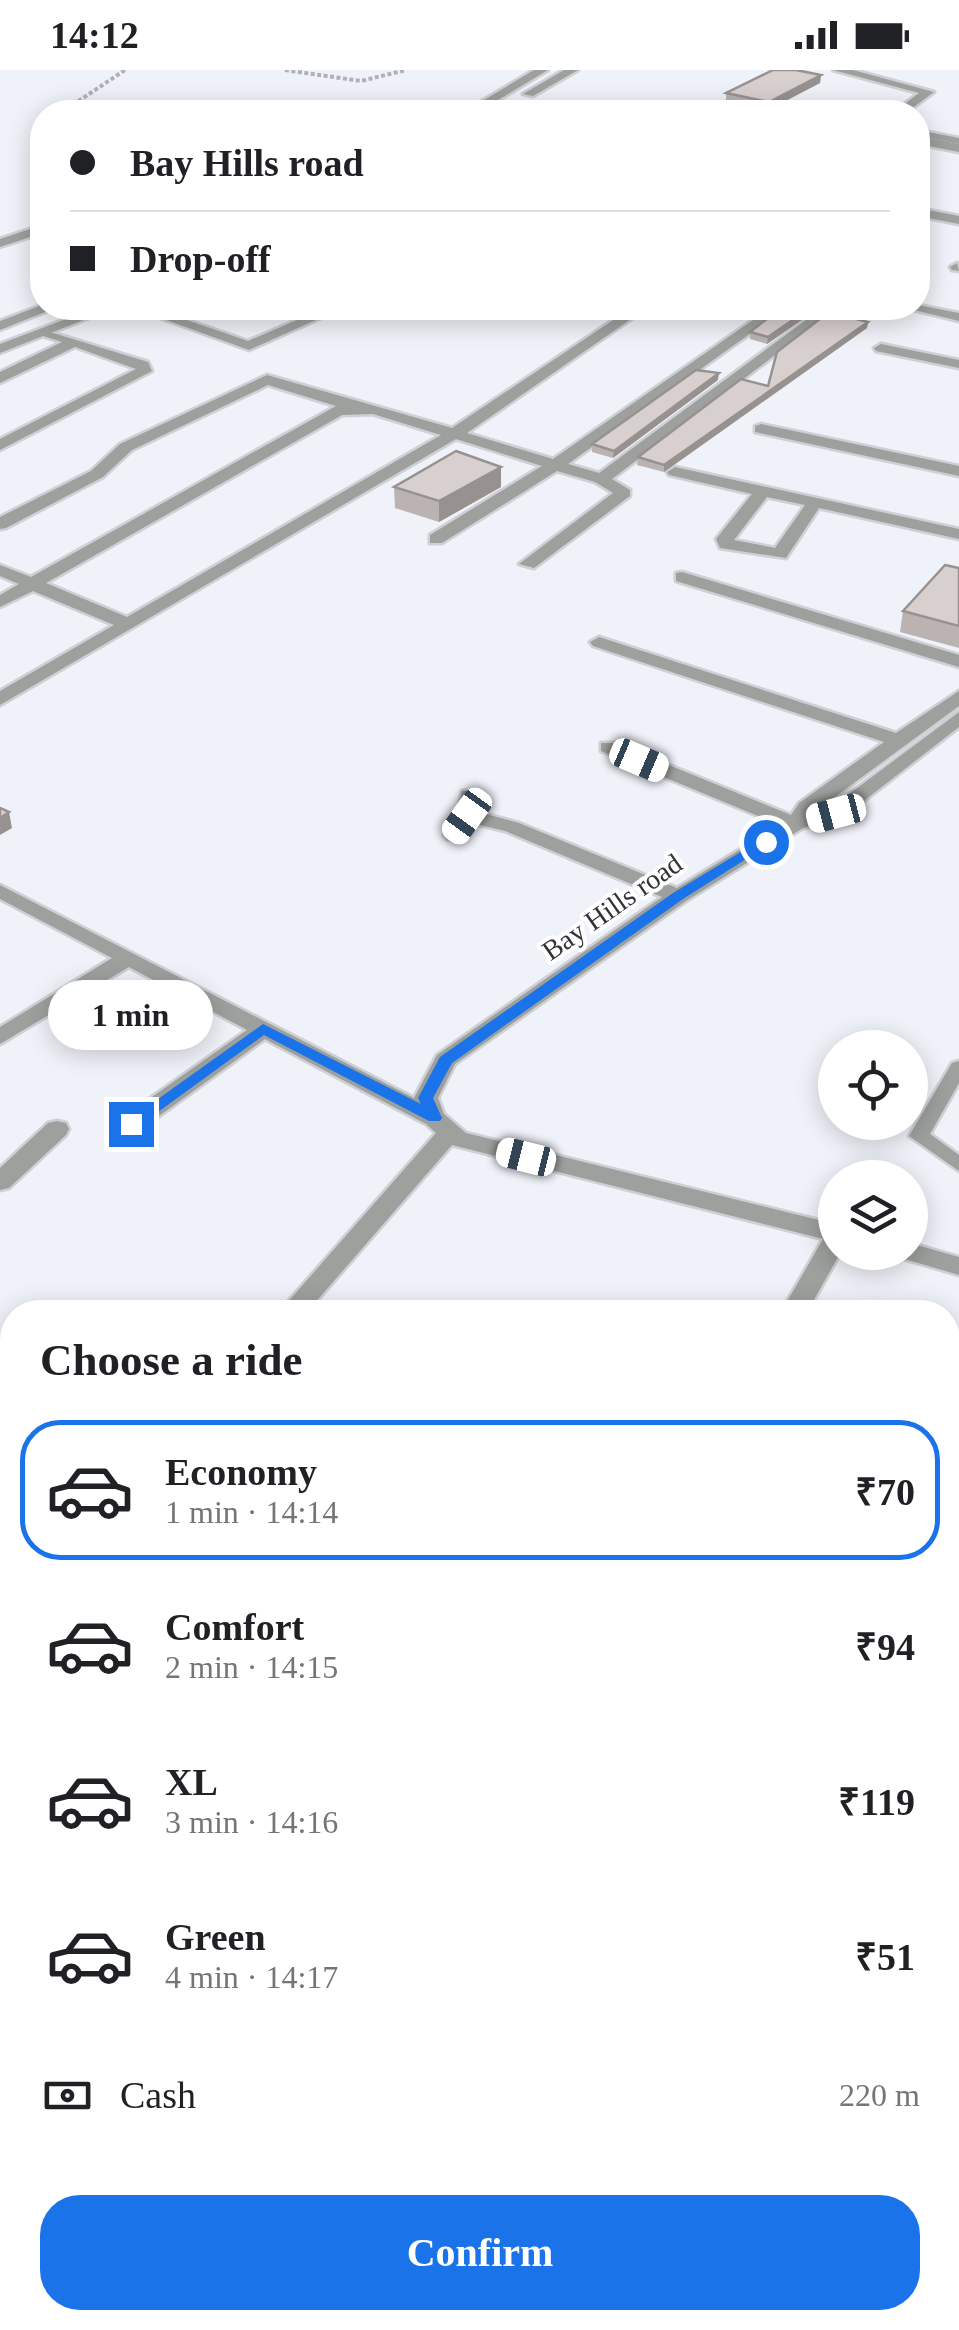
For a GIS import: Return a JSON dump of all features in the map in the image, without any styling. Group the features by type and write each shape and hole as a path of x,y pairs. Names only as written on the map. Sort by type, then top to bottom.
{"street":[{"path":"491,100 542,70"},
{"path":"521,100 572,70"},
{"path":"839,70 928,92 917,100"},
{"path":"930,139 959,144"},
{"path":"930,214 959,220"},
{"path":"0,243 30,233"},
{"path":"930,311 959,316"},
{"path":"0,326 30,315"},
{"path":"0,349 76,320"},
{"path":"174,320 249,346 310,320"},
{"path":"0,699 454,434 615,320"},
{"path":"436,539 555,465 762,320"},
{"path":"601,479 814,320"},
{"path":"0,445 144,371 142,365 45,332"},
{"path":"0,378 74,342"},
{"path":"881,348 959,364"},
{"path":"0,524 97,474 126,447 267,380 354,408"},
{"path":"0,602 339,410 354,408 374,409 601,479 624,493 621,499 528,564"},
{"path":"761,429 959,472"},
{"path":"941,468 959,446"},
{"path":"675,472 959,534"},
{"path":"763,491 725,540 726,544 780,554 815,502"},
{"path":"0,570 129,625"},
{"path":"682,578 959,661"},
{"path":"600,642 898,740"},
{"name":"Bay Hills road","path":"442,1125 426,1098 446,1060 678,896 796,824 806,807 959,697"},
{"path":"608,747 796,824 836,813 959,718"},
{"path":"454,835 468,805 678,896"},
{"path":"0,891 442,1125 458,1139 818,1228"},
{"path":"0,1037 128,958"},
{"path":"131,1124 263,1029"},
{"path":"302,1300 442,1125"},
{"path":"2,1177 58,1129"},
{"path":"928,1257 959,1266"},
{"path":"801,1300 818,1270"}],"lane":[{"path":"959,1067 919,1136 959,1164"}],"path":[{"path":"80,100 125,70"},
{"path":"284,70 346,82 386,78 406,70"}],"building":[{"path":"773,70 821,75 773,100 726,93"},
{"path":"766,320 793,320 768,337 750,332"},
{"path":"818,320 868,322 664,465 638,457 741,379 768,386 777,352"},
{"path":"696,370 719,373 614,451 592,444"},
{"path":"456,451 501,467 439,501 394,487"},
{"path":"945,565 959,568 959,626 903,611"}],"route":[{"path":"131,1124 263,1029 434,1118 426,1098 446,1060 678,896 766,842"}]}
